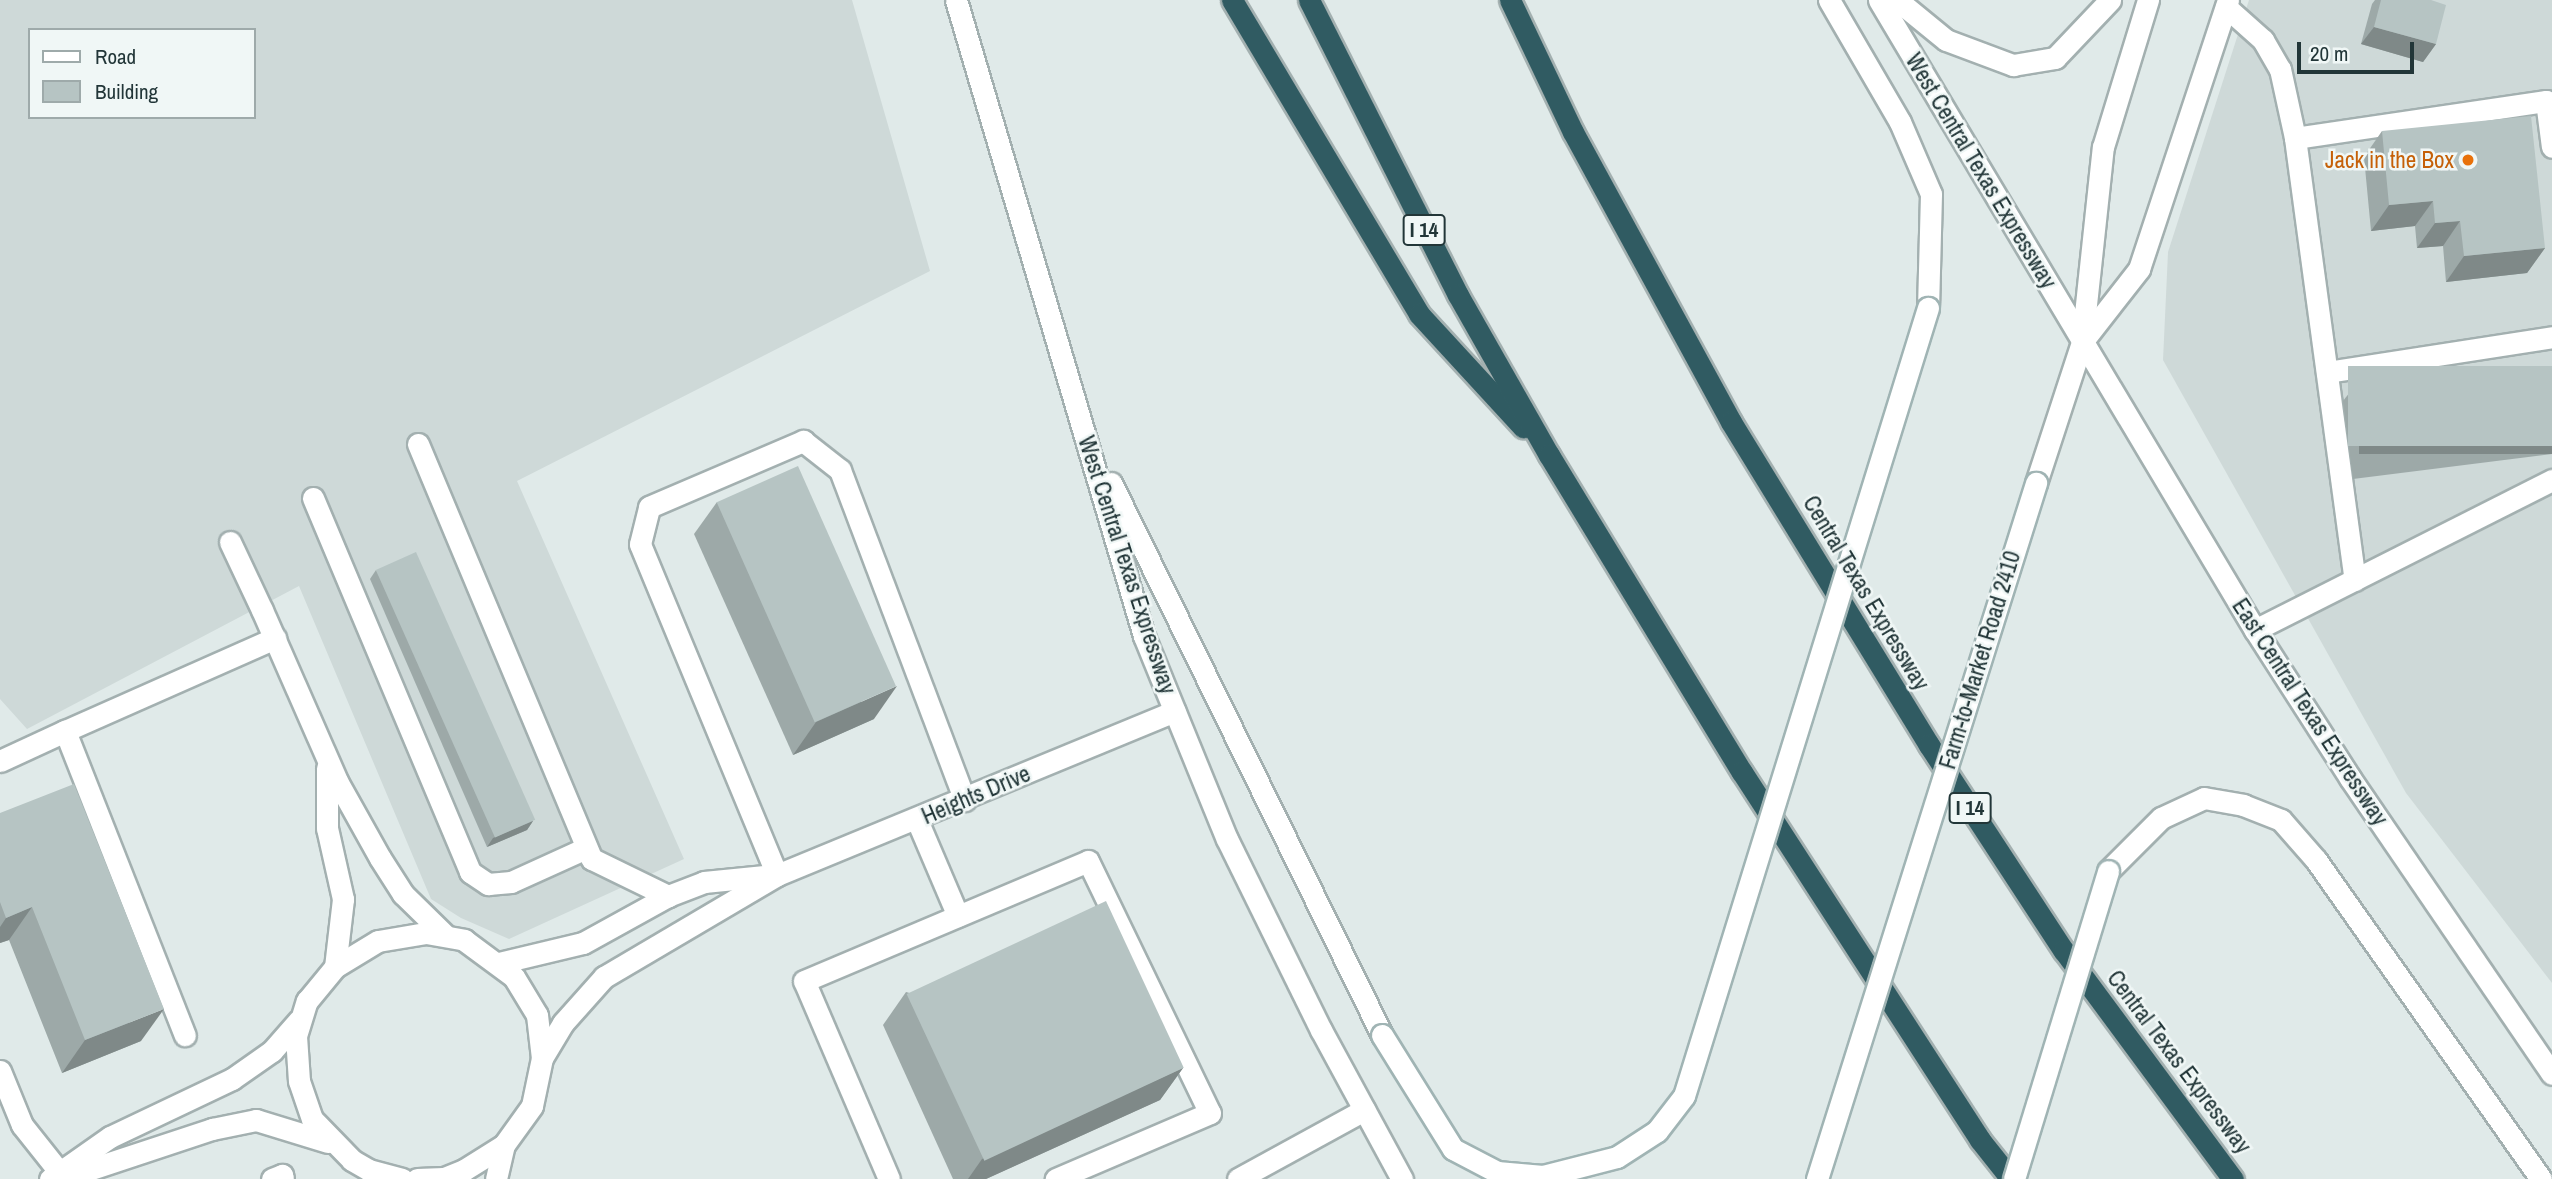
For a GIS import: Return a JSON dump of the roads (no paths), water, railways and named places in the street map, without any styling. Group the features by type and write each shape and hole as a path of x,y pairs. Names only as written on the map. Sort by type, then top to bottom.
{"highway":[{"path":"1232,0 1419,314 1549,455"},
{"name":"I 14","path":"1309,0 1458,295 1549,455 1742,772 1980,1140 2012,1179"},
{"name":"Central Texas Expressway","path":"1510,0 1573,132 1731,422 1922,733 2064,951 2233,1179"}],"main road":[{"name":"West Central Texas Expressway","path":"956,0 1144,636 1227,839 1364,1110 1402,1179"},
{"path":"1084,432 1382,1035 1453,1149 1497,1172 1542,1176 1617,1157 1657,1131 1684,1096 1928,309 1931,194 1900,122 1829,0"},
{"name":"West Central Texas Expressway","path":"1879,0 2082,342"},
{"path":"1897,0 1946,40 2013,65 2055,58 2110,0"},
{"name":"Farm-to-Market Road 2410","path":"1817,1179 2082,342 2103,147 2148,0"},
{"path":"2227,3 2263,40 2280,69 2295,138 2355,580"},
{"name":"Farm-to-Market Road 2410","path":"2082,342 2139,269 2227,3"},
{"path":"2295,138 2546,101 2552,147"},
{"path":"2327,372 2552,337"},
{"name":"East Central Texas Expressway","path":"2082,342 2256,630 2350,778 2552,1074"},
{"path":"777,875 640,544 649,507 803,441 840,470 965,800"},
{"path":"418,444 589,853 668,896"},
{"path":"2256,630 2552,480"},
{"path":"313,498 470,872 488,884 511,882 589,853"},
{"path":"230,542 326,755 391,876 446,936"},
{"path":"0,761 275,638"},
{"name":"Heights Drive","path":"777,875 917,820 1174,711"},
{"path":"65,732 186,1035"},
{"path":"326,755 330,786 327,828 343,899 335,967"},
{"path":"2012,1179 2108,871 2161,818 2204,798 2243,805 2281,820 2316,860 2542,1179"},
{"path":"917,820 958,916"},
{"path":"889,1179 804,981 1088,861 1210,1113 1056,1179"},
{"path":"499,963 583,943 668,896 704,882 777,875"},
{"path":"542,1058 563,1023 604,977 777,875"},
{"path":"337,1148 312,1119 304,1101 296,1056 301,1017 307,1000 335,967 378,941 426,933 464,940 499,963 528,997 537,1015 542,1058 532,1106 504,1145 464,1170 444,1178 417,1179"},
{"path":"59,1177 110,1137 255,1064 301,1017"},
{"path":"0,1071 22,1125 59,1177"},
{"path":"1238,1179 1364,1110"},
{"path":"59,1177 212,1129 256,1120 313,1135 393,1179"},
{"path":"496,1179 504,1145"},
{"path":"272,1179 282,1175 283,1179"}],"place":[{"name":"Jack in the Box","path":"2468,160"}]}
